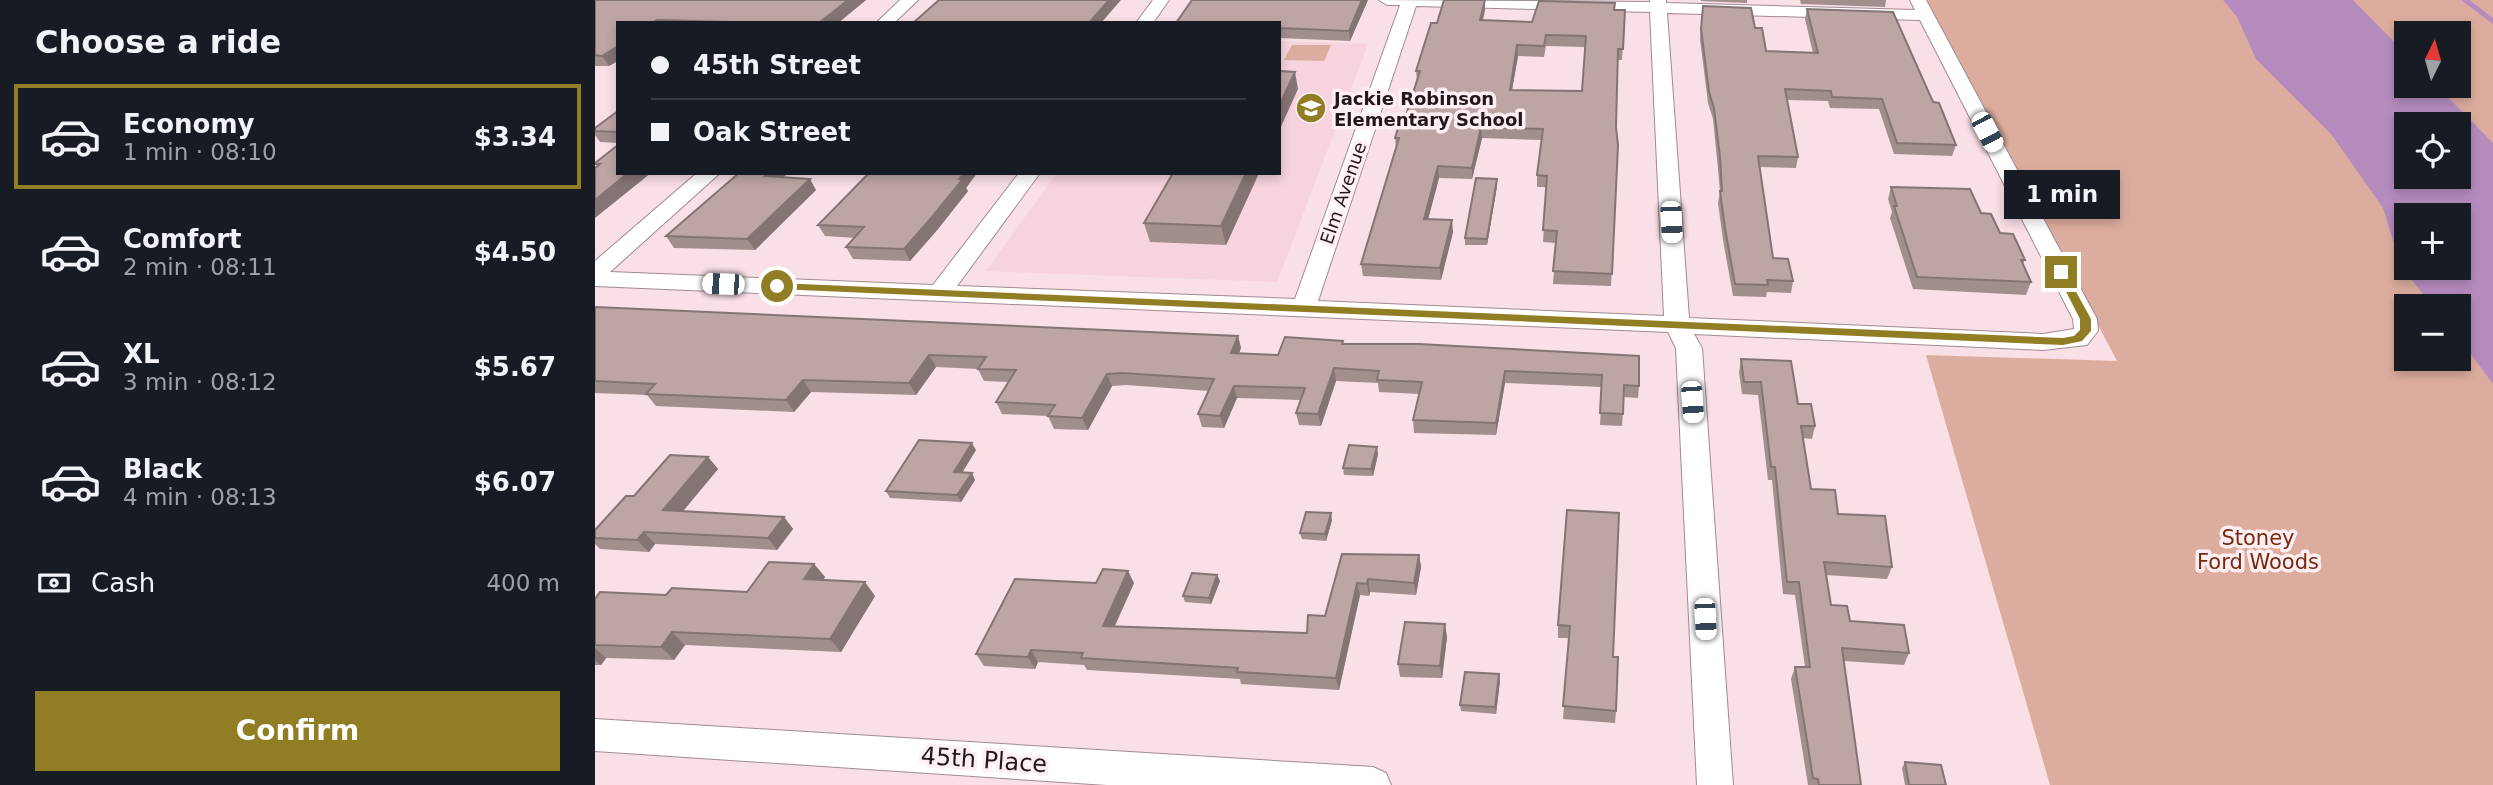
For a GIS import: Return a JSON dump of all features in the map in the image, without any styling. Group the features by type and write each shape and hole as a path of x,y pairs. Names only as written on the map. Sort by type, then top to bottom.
{"street":[{"path":"886,21 910,0"},
{"path":"1145,21 1161,0"},
{"path":"595,279 1304,307 2043,342 2078,339 2086,331 2085,319 1921,7 1387,0"},
{"name":"Elm Avenue","path":"1304,307 1410,0"},
{"path":"1658,4 1677,326 1689,348 1715,785"},
{"path":"595,273 708,175"},
{"path":"940,292 1028,175"},
{"name":"45th Place","path":"595,735 1373,785"}],"shaded area":[{"path":"2223,0 2353,0 2394,42 2394,98 2449,98 2463,112 2394,112 2394,189 2471,189 2471,121 2493,143 2493,384 2471,354 2471,294 2423,294 2412,280 2471,280 2471,203 2394,203 2394,243 2383,208 2331,134 2256,59 2237,17"},
{"name":"Jackie Robinson Elementary School","path":"1281,41 1368,44 1277,282 986,271 1056,175 1281,175"}],"green space":[{"name":"Stoney Ford Woods","path":"1927,0 2493,0 2493,785 2050,785 1926,355 2117,361"},
{"path":"1292,45 1331,45 1324,61 1284,60"}],"building":[{"path":"595,0 848,0 822,21 616,21 616,47 602,56 595,55"},
{"path":"939,0 1109,0 1091,21 915,21"},
{"path":"1192,0 1362,0 1349,31 1281,28 1281,21 1177,21"},
{"path":"1444,0 1485,0 1480,20 1532,22 1539,1 1615,3 1614,10 1625,10 1623,49 1618,49 1618,145 1612,274 1553,271 1557,231 1543,230 1547,176 1537,175 1543,129 1481,127 1472,168 1438,166 1424,219 1452,220 1440,268 1361,264 1399,138 1395,138 1402,115 1406,115 1420,71 1416,71 1431,23 1437,23","holes":["1546,35 1586,36 1582,91 1510,90 1517,45 1544,46"]},
{"path":"1703,6 1751,8 1755,28 1762,28 1766,51 1818,53 1807,9 1893,12 1933,102 1939,103 1956,145 1897,143 1882,99 1832,97 1831,91 1785,89 1798,157 1758,156 1773,258 1788,259 1793,281 1767,280 1768,285 1735,284 1720,191 1720,157 1701,29"},
{"path":"1281,71 1295,72 1281,102"},
{"path":"616,112 616,132 595,131 595,128"},
{"path":"616,147 616,175 626,175 595,200 595,168 600,164 595,163"},
{"path":"737,175 810,179 747,239 666,236"},
{"path":"867,175 962,175 959,179 963,179 904,249 846,247 864,227 818,225"},
{"path":"1172,175 1245,175 1221,226 1144,223"},
{"path":"1476,178 1497,179 1487,239 1465,238"},
{"path":"1891,187 1970,189 1981,213 1991,214 2000,233 2013,234 2025,260 2021,260 2031,282 1917,277 1894,206 1897,206"},
{"path":"595,307 1238,336 1231,353 1278,355 1285,337 1343,341 1342,344 1419,344 1639,356 1639,386 1624,385 1623,414 1600,413 1602,375 1505,371 1496,423 1413,420 1422,382 1377,380 1379,371 1334,368 1318,414 1296,413 1305,388 1234,386 1220,416 1198,414 1214,379 1122,373 1107,374 1082,418 1048,416 1055,405 996,402 1016,370 978,369 986,357 929,355 909,383 803,380 786,400 646,394 655,384 595,381"},
{"path":"1741,359 1791,361 1798,404 1811,404 1815,426 1801,426 1811,489 1835,490 1838,514 1885,516 1892,567 1824,562 1831,605 1847,606 1850,621 1904,625 1909,653 1842,648 1861,785 1819,785 1818,779 1813,778 1795,667 1810,667 1799,582 1787,582 1775,467 1771,467 1761,382 1744,382"},
{"path":"919,440 972,443 954,472 972,473 957,495 886,491"},
{"path":"1349,445 1377,447 1371,469 1343,468"},
{"path":"670,455 708,457 663,510 784,517 768,538 644,532 637,540 595,538 595,530 626,496 634,496"},
{"path":"1567,510 1619,513 1613,657 1618,657 1616,711 1563,706 1570,626 1558,625"},
{"path":"1306,512 1331,513 1325,534 1300,533"},
{"path":"1342,554 1419,555 1414,583 1368,579 1367,584 1357,583 1336,678 1237,672 1238,668 1081,658 1083,653 1031,650 1028,657 976,654 1015,579 1096,583 1103,569 1128,571 1103,626 1307,633 1308,615 1325,616"},
{"path":"769,562 814,564 804,579 865,582 830,639 672,632 661,647 595,645 595,599 600,592 666,595 672,588 747,592"},
{"path":"1192,573 1217,575 1209,598 1183,596"},
{"path":"1405,622 1445,624 1440,666 1398,664"},
{"path":"1465,672 1499,674 1495,707 1460,705"},
{"path":"1905,762 1941,765 1946,785 1909,785"}],"waterway":[{"path":"2465,0 2493,21"}],"place":[{"name":"Jackie Robinson Elementary School","path":"1311,108"}],"route":[{"path":"777,286 2043,342 2078,339 2086,331 2085,319 2061,272"}]}
